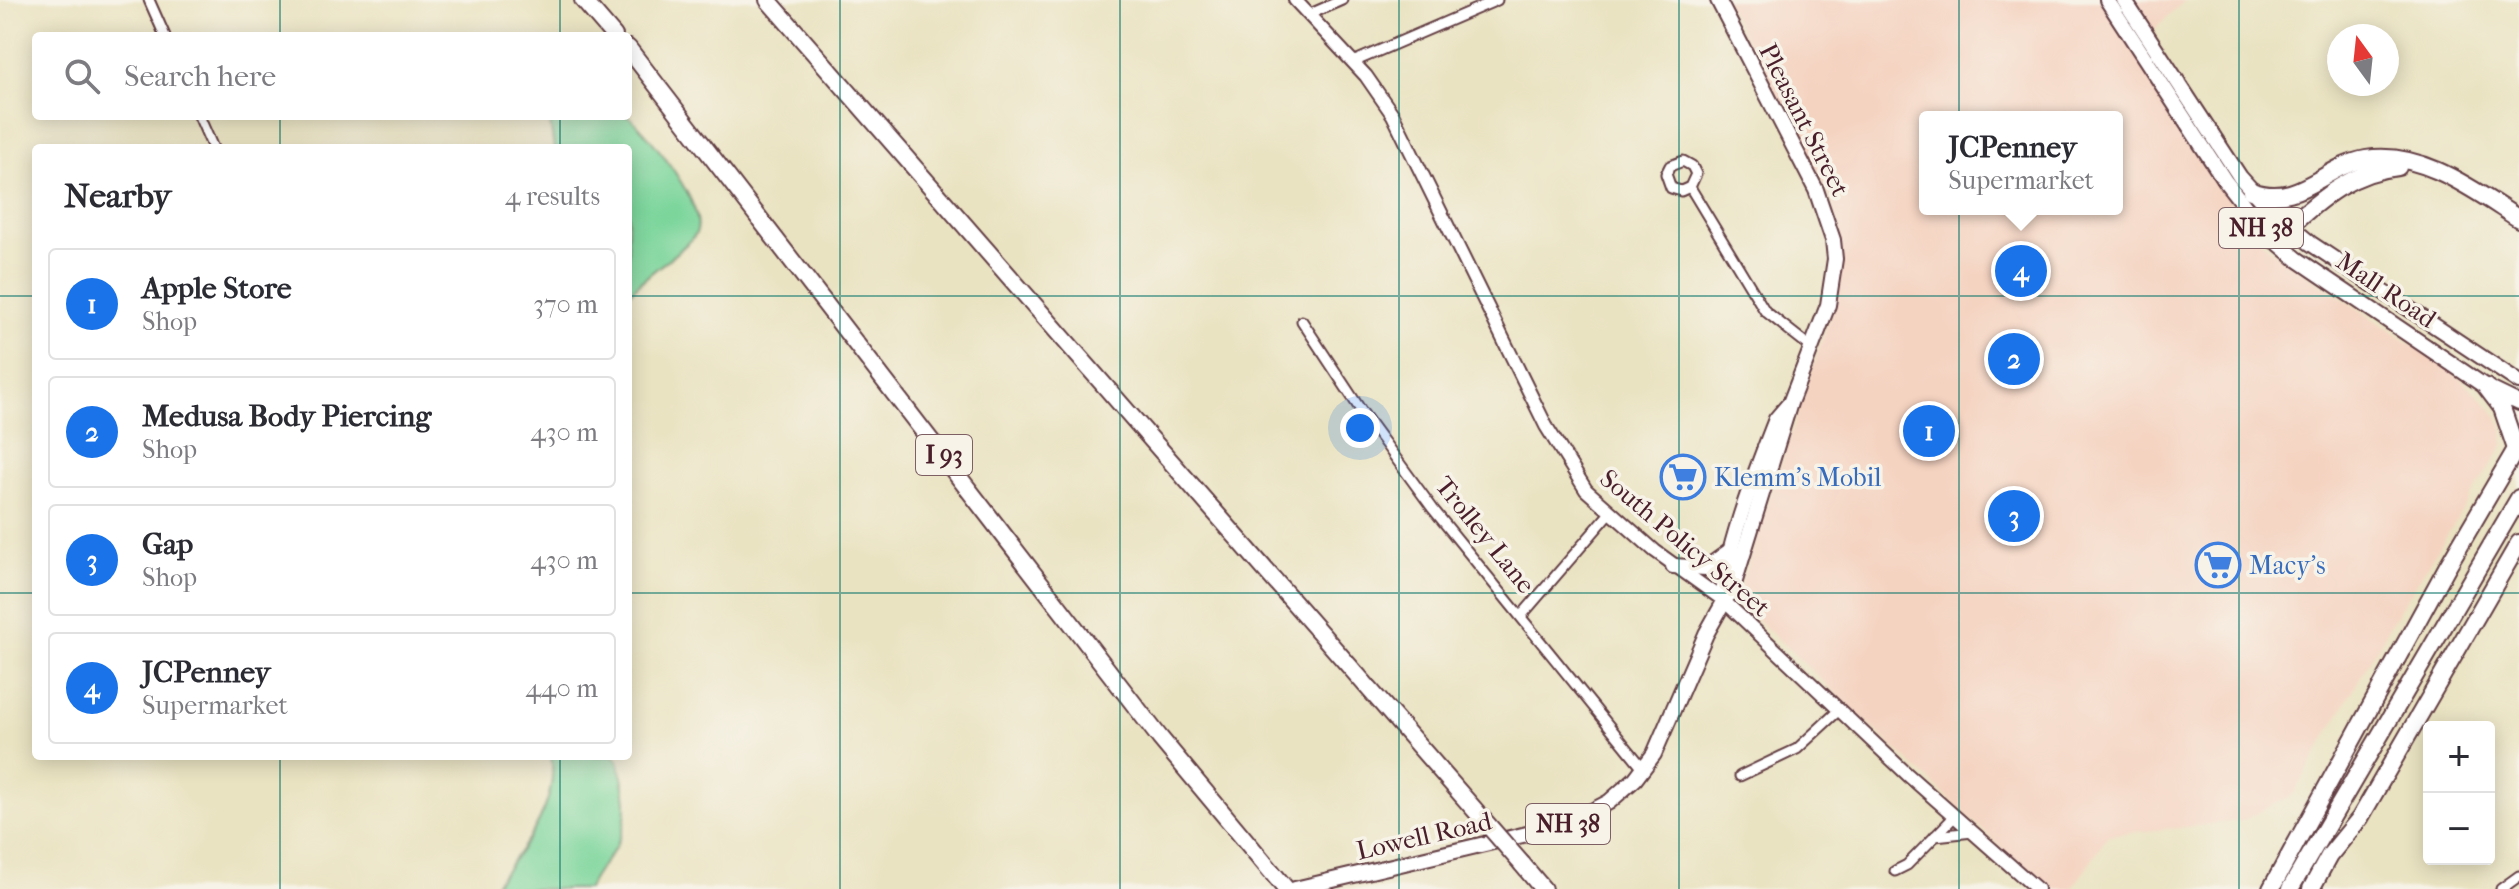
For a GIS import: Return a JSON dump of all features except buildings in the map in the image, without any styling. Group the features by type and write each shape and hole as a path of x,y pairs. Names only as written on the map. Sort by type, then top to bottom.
{"highway":[{"path":"583,0 612,32"},
{"path":"592,0 613,32"},
{"path":"768,0 1543,889"},
{"name":"I 93","path":"632,55 1160,738 1286,889"},
{"path":"2251,191 2271,196 2287,195 2340,169 2369,159 2416,165 2457,179 2519,219"},
{"path":"2274,240 2326,195 2349,181 2371,172 2416,165"},
{"path":"2271,889 2447,567 2518,446 2502,408 2486,387"},
{"path":"2290,889 2355,784 2519,498"},
{"path":"2329,856 2360,818 2519,543"},
{"path":"2311,889 2329,856 2355,784"}],"main road":[{"name":"Mall Road","path":"2107,0 2245,210 2274,240 2486,387 2519,403"},
{"name":"Mall Road","path":"2124,0 2251,191 2289,227 2519,382"},
{"name":"Pleasant Street","path":"1717,1 1816,190 1829,223 1835,259 1833,282 1812,348 1790,403 1734,584 1723,600"},
{"path":"2484,359 2519,367"},
{"name":"Pleasant Street","path":"1723,600 1723,580 1732,549 1776,419 1790,403"},
{"path":"1673,566 1706,568 1732,549"},
{"name":"Lowell Road","path":"1295,889 1565,825 1609,802 1644,769 1664,739 1723,600"}],"street":[{"path":"149,0 163,32"},
{"name":"South Policy Street","path":"1295,0 1353,62 1393,115 1563,458 1609,514 1673,566 1723,600 1838,711 2037,889"},
{"path":"1308,15 1342,0"},
{"path":"1353,62 1497,0"},
{"path":"201,120 211,144"},
{"path":"1690,187 1765,311 1812,348"},
{"name":"Trolley Lane","path":"1302,321 1362,412 1433,509 1644,769"},
{"path":"1522,615 1609,514"},
{"path":"1740,776 1797,749 1838,711"},
{"path":"1895,871 1907,865 1955,816"},
{"path":"1935,836 1973,832"},
{"path":"2501,889 2519,876"}],"shaded area":[{"path":"1725,0 2101,0 2250,230 2273,252 2457,375 2492,409 2503,426 2504,445 2393,620 2293,795 2242,821 2108,835 2072,889 2046,889 1736,600 1839,289 1841,246 1832,202"},
{"path":"2132,0 2185,0 2153,31"}],"green space":[{"path":"550,120 632,120 662,154 685,190 697,222 696,233 632,291 632,144 553,144"},
{"path":"551,760 618,760 626,814 616,846 588,889 491,889 535,828 550,793"}],"place":[{"name":"JCPenney","path":"2021,271"},
{"name":"Medusa Body Piercing","path":"2014,359"},
{"name":"Apple Store","path":"1929,431"},
{"name":"Klemm's Mobil","path":"1683,477"},
{"name":"Gap","path":"2014,516"},
{"name":"Macy's","path":"2218,565"}]}
